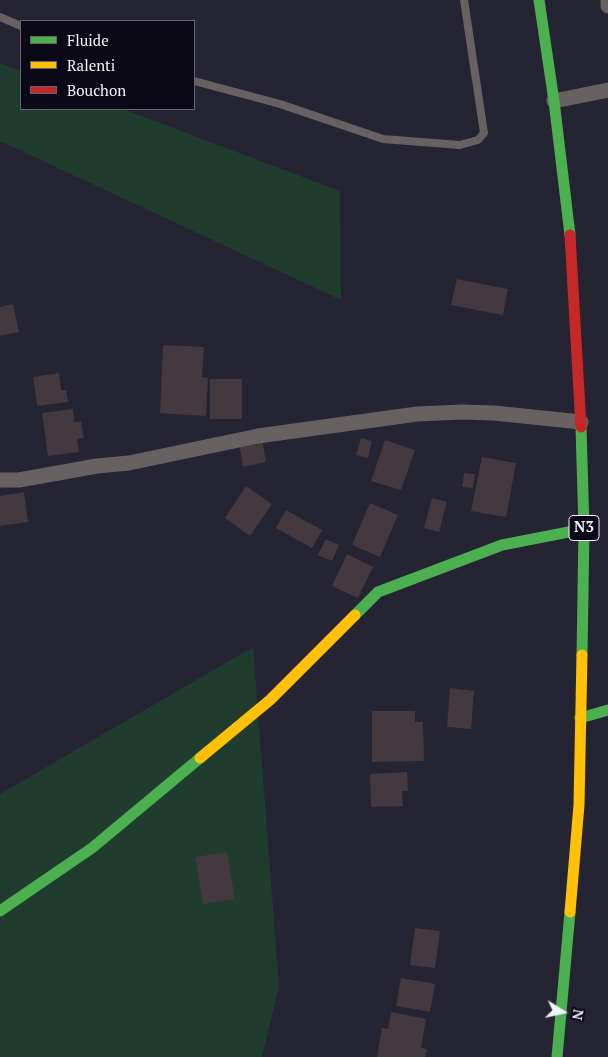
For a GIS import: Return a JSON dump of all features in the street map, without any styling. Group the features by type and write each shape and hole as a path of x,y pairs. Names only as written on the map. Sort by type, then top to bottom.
{"main road":[{"name":"N3","path":"538,0 554,101 570,239 581,422 584,529 577,823 556,1057"},
{"path":"0,911 92,848 263,706 378,592 502,545 584,529"},
{"path":"580,718 608,710"}],"street":[{"path":"608,0 608,6"},
{"path":"554,101 608,90"},
{"path":"0,480 18,480 97,466 129,463 258,436 417,414 494,413 581,422"}],"lane":[{"path":"195,81 280,104 383,139 460,146 478,140 484,133 464,0"},
{"path":"0,18 20,26"}],"green space":[{"path":"0,63 20,71 20,110 126,110 340,191 341,300 0,141"},
{"path":"253,647 279,987 262,1057 0,1057 0,794"}],"building":[{"path":"457,279 508,289 503,315 451,305"},
{"path":"13,304 19,332 0,336 0,307"},
{"path":"163,345 204,347 202,377 208,378 206,416 160,413"},
{"path":"59,373 61,390 66,390 68,402 37,406 33,377"},
{"path":"210,379 242,379 242,419 210,419"},
{"path":"73,409 74,422 81,421 84,438 77,439 79,452 48,456 42,413"},
{"path":"361,438 372,441 368,458 356,455"},
{"path":"262,439 266,462 243,467 239,444"},
{"path":"385,440 415,450 401,490 371,481"},
{"path":"482,457 516,463 506,517 471,511"},
{"path":"464,473 475,474 473,488 462,487"},
{"path":"246,486 272,504 250,536 225,518"},
{"path":"24,492 28,522 0,526 0,496"},
{"path":"432,498 447,502 439,532 424,528"},
{"path":"370,503 398,515 380,557 352,545"},
{"path":"286,510 322,530 312,548 276,528"},
{"path":"326,539 339,545 332,561 318,555"},
{"path":"347,554 373,567 358,598 332,586"},
{"path":"450,688 474,691 471,729 447,727"},
{"path":"372,711 415,711 415,722 423,722 424,761 372,762"},
{"path":"407,772 408,791 402,791 403,806 371,807 370,774"},
{"path":"227,852 235,899 203,904 195,857"},
{"path":"415,928 440,931 435,968 410,965"},
{"path":"401,978 435,984 430,1012 396,1006"},
{"path":"391,1012 426,1019 421,1048 427,1049 425,1057 377,1057 382,1028 388,1029"}],"traffic: fast":[{"path":"539,0 554,101 570,235"},
{"path":"581,427 584,529 582,655"},
{"path":"355,615 378,592 502,545 584,529"},
{"path":"580,718 608,710"},
{"path":"0,911 92,848 200,758"},
{"path":"557,1057 570,912"}],"traffic: slow":[{"path":"200,758 270,700 355,615"},
{"path":"570,912 579,805 582,655"}],"traffic: jam":[{"path":"570,235 581,427"}]}
